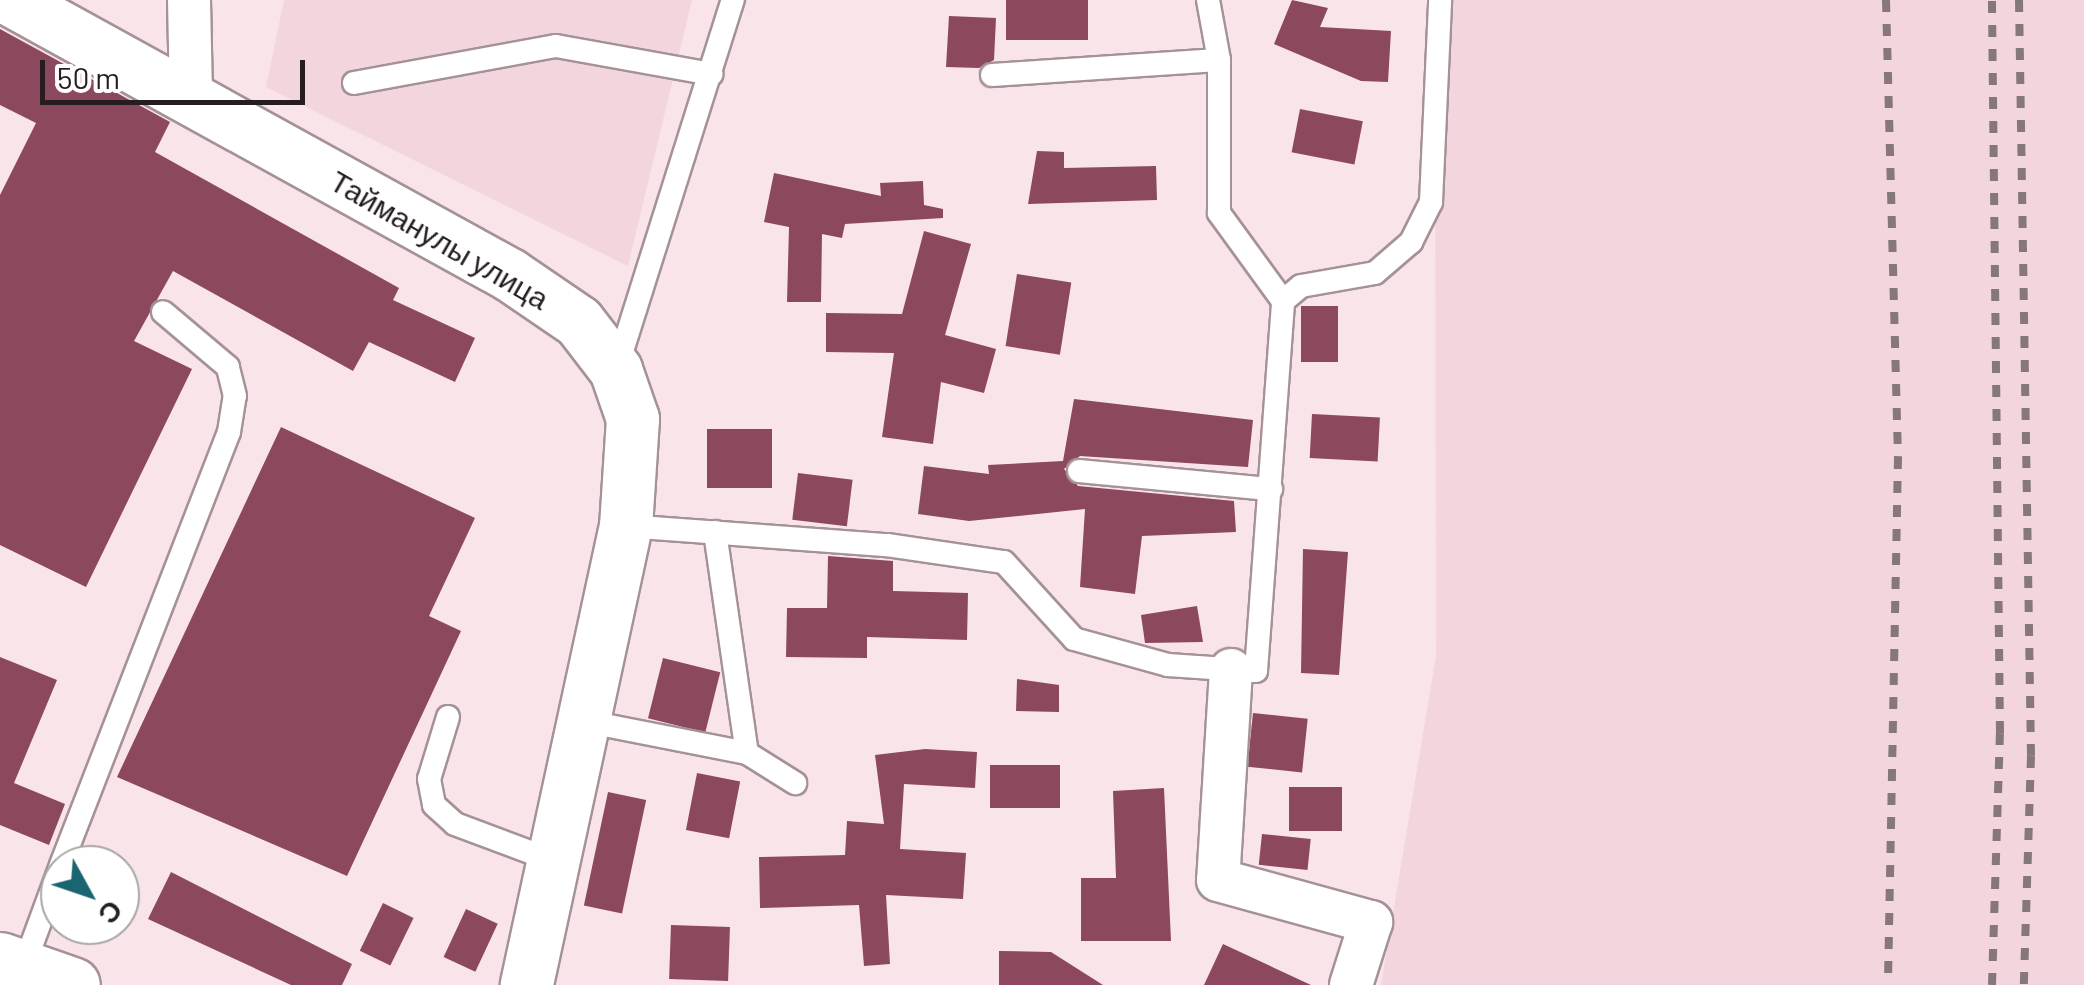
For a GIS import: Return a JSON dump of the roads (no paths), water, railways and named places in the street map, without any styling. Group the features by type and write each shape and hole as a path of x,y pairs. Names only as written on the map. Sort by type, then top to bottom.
{"street":[{"name":"Тайманулы улица","path":"11,0 510,275 579,322 616,370 632,419 626,526 527,985"},
{"path":"189,0 191,99"},
{"path":"1231,670 1218,880 1371,922 1352,985"}],"lane":[{"path":"626,526 1004,562 1074,639 1168,666 1256,672 1283,301 1218,213 1218,60 1208,0"},
{"path":"1283,301 1301,286 1376,273 1411,242 1432,202 1440,0"},
{"path":"616,370 712,74 730,4"},
{"path":"354,82 556,46 712,74"},
{"path":"992,76 1218,60"},
{"path":"69,845 229,432 235,396 228,368 163,312"},
{"path":"1079,471 1271,489"},
{"path":"715,532 748,752"},
{"path":"448,717 429,779 434,804 455,824 554,861"},
{"path":"584,722 748,752 795,783"},
{"path":"32,971 40,942"}],"railway":[{"path":"1886,0 1898,457 1888,985"},
{"path":"1992,0 2000,733 1992,985"},
{"path":"2019,0 2031,756 2024,985"}]}
